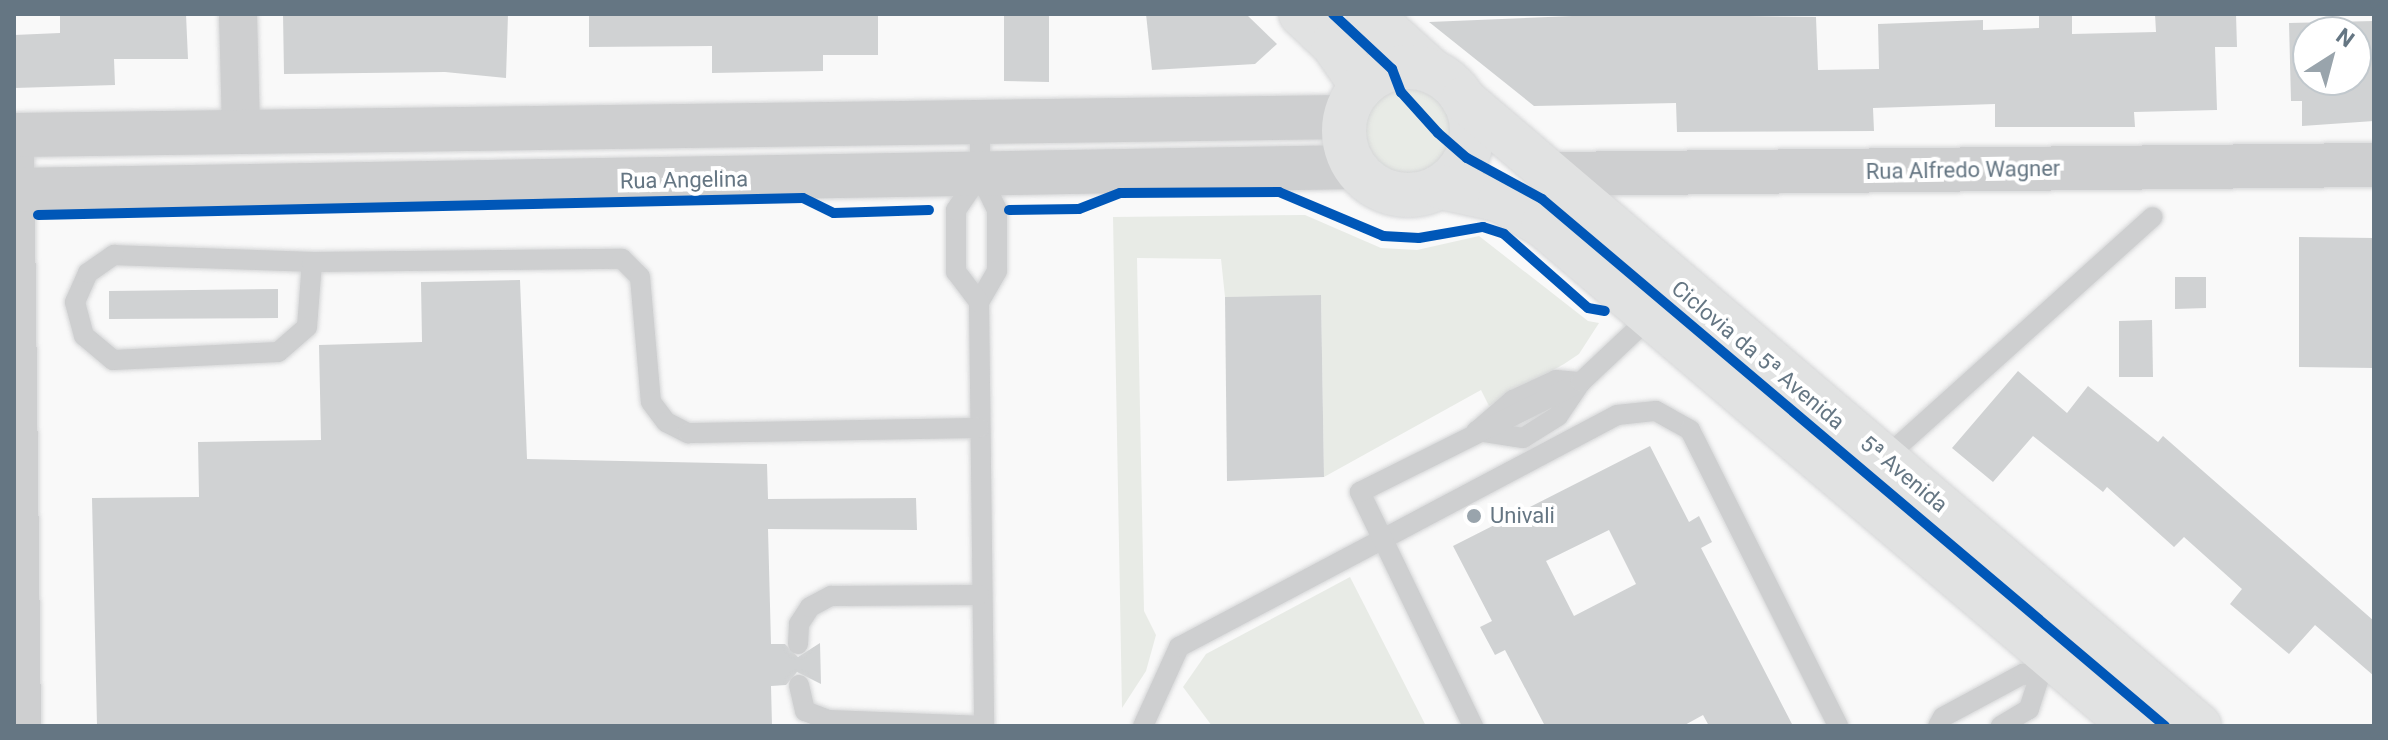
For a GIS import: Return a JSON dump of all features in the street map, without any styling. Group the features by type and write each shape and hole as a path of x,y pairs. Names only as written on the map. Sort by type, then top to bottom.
{"main road":[{"path":"1301,14 1333,44 1353,101 1354,167 1384,191 1413,195 1441,187 1456,174 1472,138 1448,85 1392,69 1353,101"},
{"name":"5ª Avenida","path":"1369,14 1448,85 2199,726"},
{"name":"5ª Avenida","path":"1441,187 1523,211 1650,317 2050,672 2132,726"}],"street":[{"path":"238,14 241,132"},
{"path":"22,726 14,135 980,121 1353,101"},
{"name":"Rua Alfredo Wagner","path":"1552,174 2374,165"},
{"name":"Rua Angelina","path":"15,190 1354,167"}],"lane":[{"path":"799,685 805,711 829,720 984,726 979,595 979,302 997,271 997,210 980,175 980,121"},
{"path":"979,302 956,272 956,210 980,175"},
{"path":"1885,458 2153,217"},
{"path":"312,262 307,327 278,352 113,360 84,336 75,302 88,273 114,255 312,262 622,259 640,277 651,402 666,422 688,433 979,428"},
{"path":"1473,726 1360,492 1477,431 1518,418 1581,382 1650,317"},
{"path":"1143,726 1179,647 1379,536 1617,415 1656,411 1690,430 1838,726"},
{"path":"798,644 799,624 810,607 831,596 979,595"},
{"path":"1938,726 1943,717 2023,674 2050,672"},
{"path":"1954,726 2050,672"},
{"path":"2001,726 2029,709 2050,672"}],"shaded area":[{"path":"1408,79 1428,83 1446,94 1457,112 1461,132 1457,152 1446,170 1428,181 1408,185 1388,181 1370,170 1359,152 1355,132 1359,112 1370,94 1388,83"},
{"path":"1305,215 1381,248 1417,250 1479,236 1588,321 1599,323 1579,354 1489,406 1481,390 1324,477 1321,296 1225,297 1221,259 1137,258 1144,611 1156,635 1146,671 1122,708 1113,217"},
{"path":"1350,577 1426,726 1212,726 1183,687 1206,654"}],"building":[{"path":"60,14 186,14 188,59 114,59 115,85 14,88 14,35 60,33"},
{"path":"283,14 508,14 506,78 445,72 284,74"},
{"path":"589,14 878,14 878,55 823,55 823,71 712,73 712,46 589,47"},
{"path":"1004,14 1049,14 1049,82 1004,81"},
{"path":"1146,14 1246,14 1277,44 1255,64 1152,70"},
{"path":"1621,14 1816,17 1818,70 1879,69 1878,24 1983,20 1983,30 2039,28 2039,16 2072,15 2072,34 2156,32 2155,14 2236,14 2237,47 2215,47 2217,110 2134,112 2135,127 1995,127 1995,104 1873,108 1874,131 1677,132 1676,103 1534,106 1429,22"},
{"path":"2374,21 2374,121 2302,126 2302,101 2291,101 2289,23 2292,23 2292,96 2372,96"},
{"path":"2299,237 2374,238 2374,368 2299,367"},
{"path":"2175,277 2206,277 2206,308 2175,309"},
{"path":"520,280 527,459 767,464 768,499 916,498 917,530 768,529 771,644 785,644 798,657 820,643 821,684 797,672 786,685 771,686 772,726 97,726 92,498 199,497 198,442 321,440 319,345 422,342 421,282"},
{"path":"278,289 278,318 109,319 109,291"},
{"path":"1321,295 1324,477 1227,481 1225,297"},
{"path":"2152,320 2153,377 2119,377 2119,321"},
{"path":"2018,371 2067,413 2088,386 2158,442 2163,436 2374,621 2374,676 2315,625 2289,654 2230,604 2242,589 2184,537 2174,547 2107,487 2103,492 2033,436 1993,482 1952,448"},
{"path":"1650,446 1689,522 1699,516 1712,542 1701,548 1793,726 1709,726 1703,715 1683,726 1545,726 1505,650 1495,655 1480,627 1492,621 1453,546","holes":["1609,530 1636,584 1574,616 1546,561"]}],"cycle path":[{"name":"Ciclovia da 5ª Avenida","path":"1333,14 1392,69 1401,92 1438,133 1467,158 1542,199 2165,726"},
{"path":"1009,210 1079,209 1120,193 1279,192 1383,236 1419,238 1483,227 1504,234 1588,308 1605,311"},
{"path":"38,215 803,198 834,213 929,210"}],"place":[{"name":"Univali","path":"1474,516"}]}
